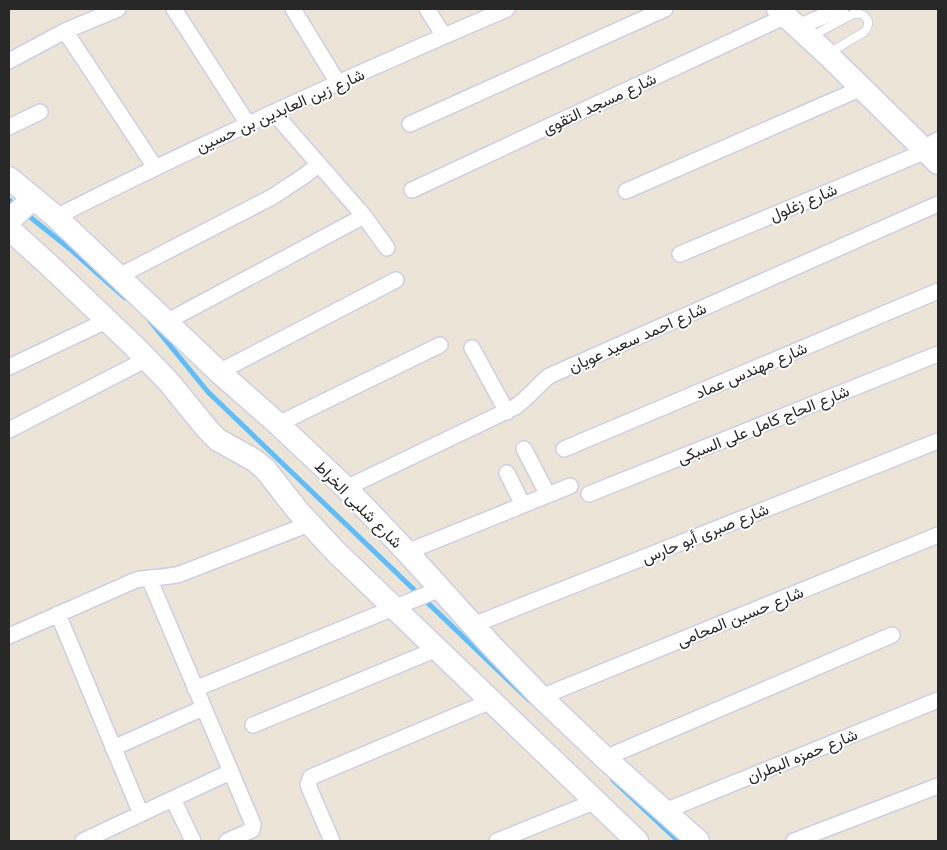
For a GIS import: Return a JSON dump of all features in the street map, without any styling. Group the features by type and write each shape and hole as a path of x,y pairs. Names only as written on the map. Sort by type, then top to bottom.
{"street":[{"path":"9,61 65,31 118,9"},
{"path":"174,9 248,124"},
{"path":"293,9 338,83"},
{"path":"427,9 444,36"},
{"name":"شارع زين العابدين بن حسين","path":"56,216 248,124 507,9"},
{"path":"410,124 665,9"},
{"name":"شارع مسجد التقوى","path":"412,190 793,22 841,9"},
{"name":"شارع زغلول","path":"680,254 931,151 793,22"},
{"path":"65,31 155,167"},
{"path":"626,191 862,88"},
{"path":"9,127 40,112"},
{"path":"274,113 364,216 387,248"},
{"path":"120,276 272,196 319,164"},
{"name":"شارع شلبى الخراط","path":"9,178 18,214 108,320 173,387 214,435 265,469 309,524 400,605 437,649 637,841"},
{"name":"شارع احمد سعيد عويان","path":"346,488 506,412 522,403 549,376 938,204"},
{"name":"شارع شلبى الخراط","path":"18,214 56,216 219,372 346,488 407,552 435,591 605,758 698,841"},
{"path":"166,322 364,216"},
{"path":"219,372 396,280"},
{"name":"شارع مهندس عماد","path":"564,449 938,291"},
{"path":"9,367 108,320"},
{"path":"278,424 440,346"},
{"path":"472,348 506,412"},
{"name":"شارع الحاج كامل على السبكى","path":"588,494 938,354"},
{"path":"9,430 147,360"},
{"name":"شارع صبرى أبو حارس","path":"472,626 938,441"},
{"path":"524,450 548,495"},
{"path":"507,473 523,505"},
{"path":"407,552 570,486"},
{"path":"9,636 130,582 180,574 309,524"},
{"name":"شارع حسين المحامى","path":"541,697 938,535"},
{"path":"149,578 251,820 252,830 227,841"},
{"path":"195,689 435,591"},
{"path":"58,614 141,814"},
{"path":"605,758 892,635"},
{"path":"252,725 437,649"},
{"name":"شارع حمزه البطران","path":"665,811 938,700"},
{"path":"332,841 308,784 311,777 491,701"},
{"path":"113,748 203,708"},
{"path":"83,841 230,772"},
{"path":"794,841 938,786"},
{"path":"173,799 193,841"},
{"path":"497,841 596,801"}],"lane":[{"path":"793,22 859,13 865,15 868,27 864,32 827,54"}],"waterway":[{"path":"9,200 17,206"},
{"path":"25,213 70,249 125,298"},
{"path":"150,321 208,392 529,700"},
{"path":"613,780 678,841"}]}
